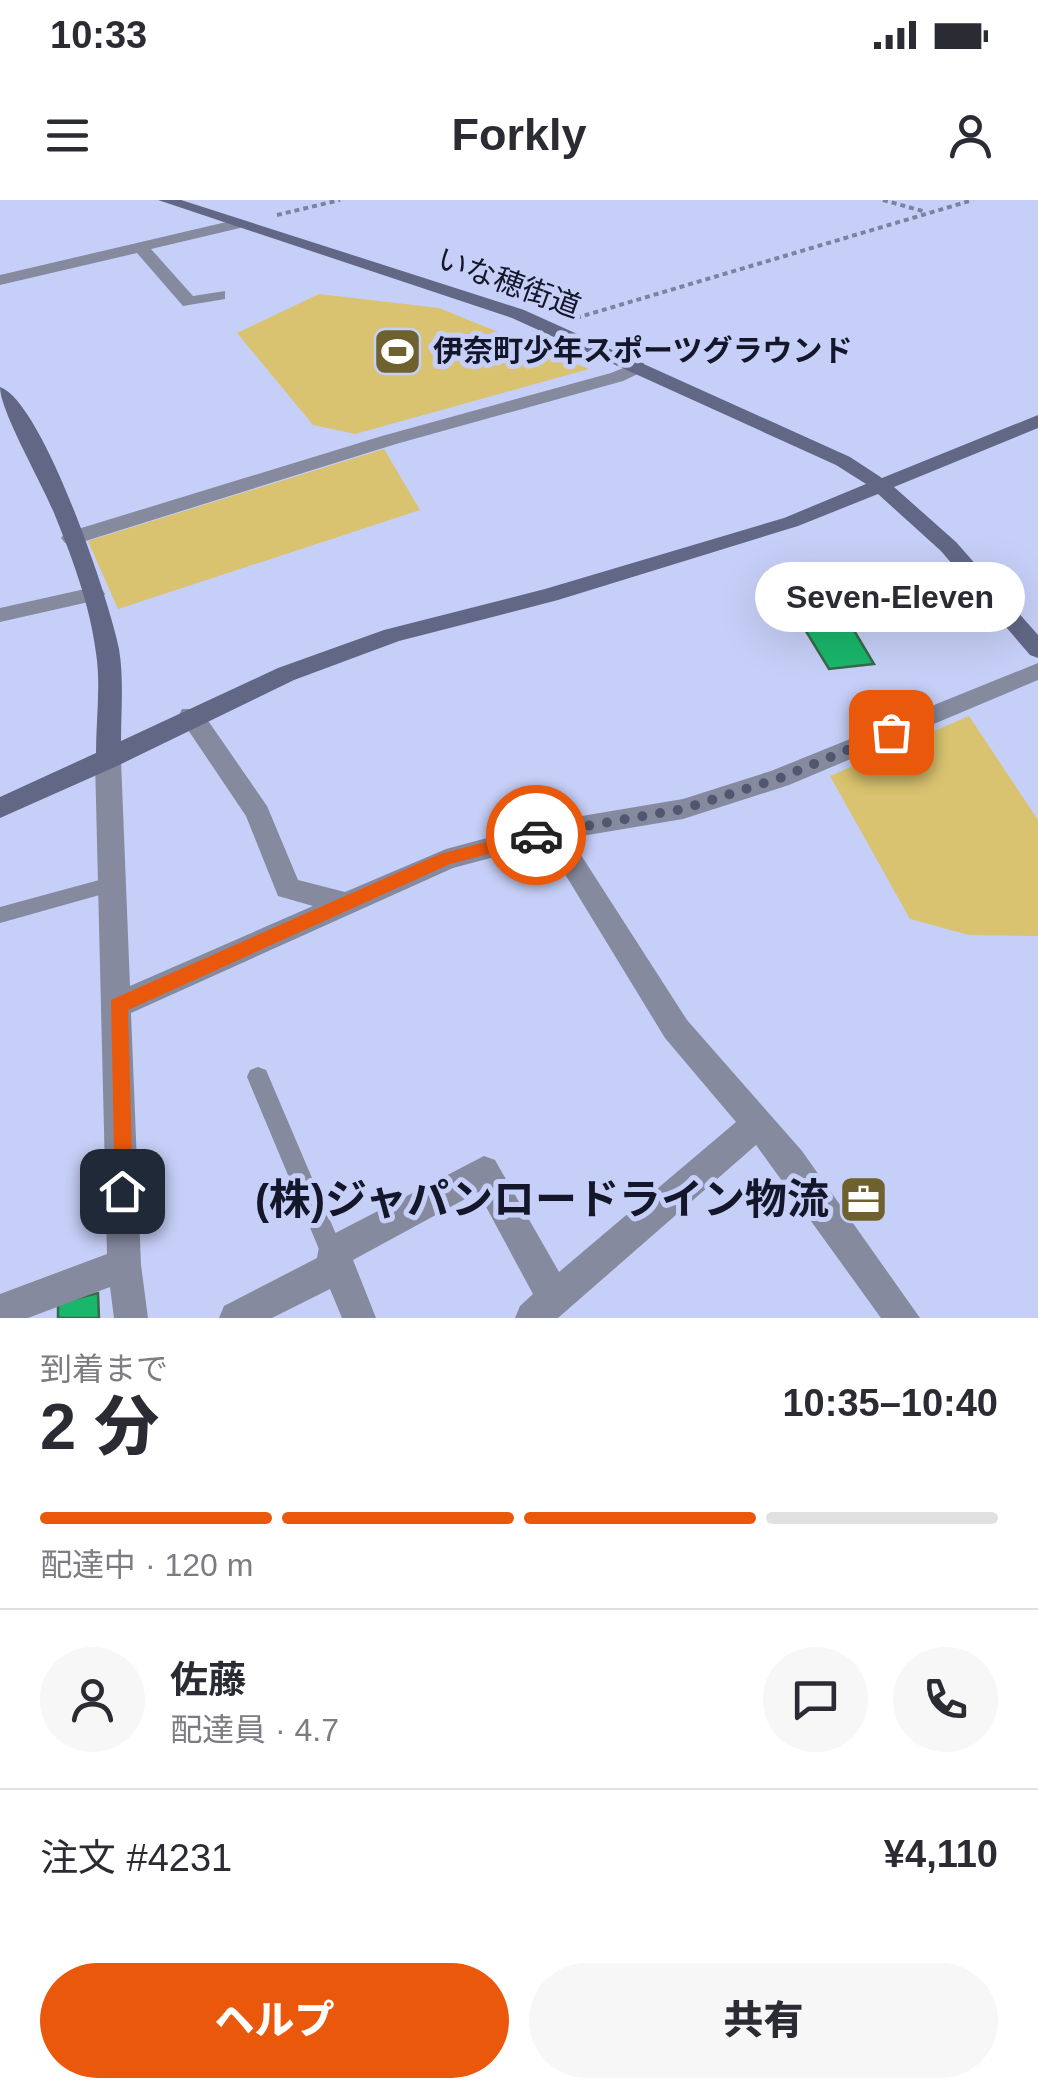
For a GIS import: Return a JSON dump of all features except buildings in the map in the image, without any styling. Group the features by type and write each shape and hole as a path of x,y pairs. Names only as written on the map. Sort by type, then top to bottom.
{"street":[{"name":"いな穂街道","path":"166,200 550,327 793,436 882,483 923,518 1038,650"},
{"path":"0,280 236,225"},
{"path":"140,247 190,302 218,295"},
{"path":"72,538 371,445 617,377 638,367"},
{"path":"0,393 37,454 72,538 94,594 108,653 124,1265 130,1318"},
{"path":"0,808 286,674 392,636 791,522 1038,420"},
{"path":"0,615 94,594"},
{"path":"118,1006 446,859 552,831 683,809 780,778 1038,671"},
{"path":"190,716 258,813 288,888 345,902"},
{"path":"552,831 676,1029 791,1162 902,1318"},
{"path":"236,1318 484,1171 544,1310 758,1123"},
{"path":"335,1260 359,1318"},
{"path":"0,1311 124,1265"}],"lane":[{"path":"0,915 114,884"},
{"path":"258,1077 335,1260"}],"path":[{"path":"236,225 340,200"},
{"path":"882,200 929,213"},
{"path":"550,327 973,200"}],"shaded area":[{"name":"伊奈町少年スポーツグラウンド","path":"319,294 439,308 589,369 355,434 313,425 237,333"},
{"path":"384,449 420,510 118,609 88,541"},
{"path":"969,716 1038,820 1038,936 969,935 910,919 830,776"}],"way so far":[{"path":"536,835 683,809 780,778 891,732"}],"place":[{"name":"伊奈町少年スポーツグラウンド","path":"398,351"},
{"name":"Seven-Eleven","path":"891,732"},
{"name":"(株)ジャパンロードライン物流","path":"864,1199"}],"route":[{"path":"122,1191 118,1006 446,859 536,835"}]}
